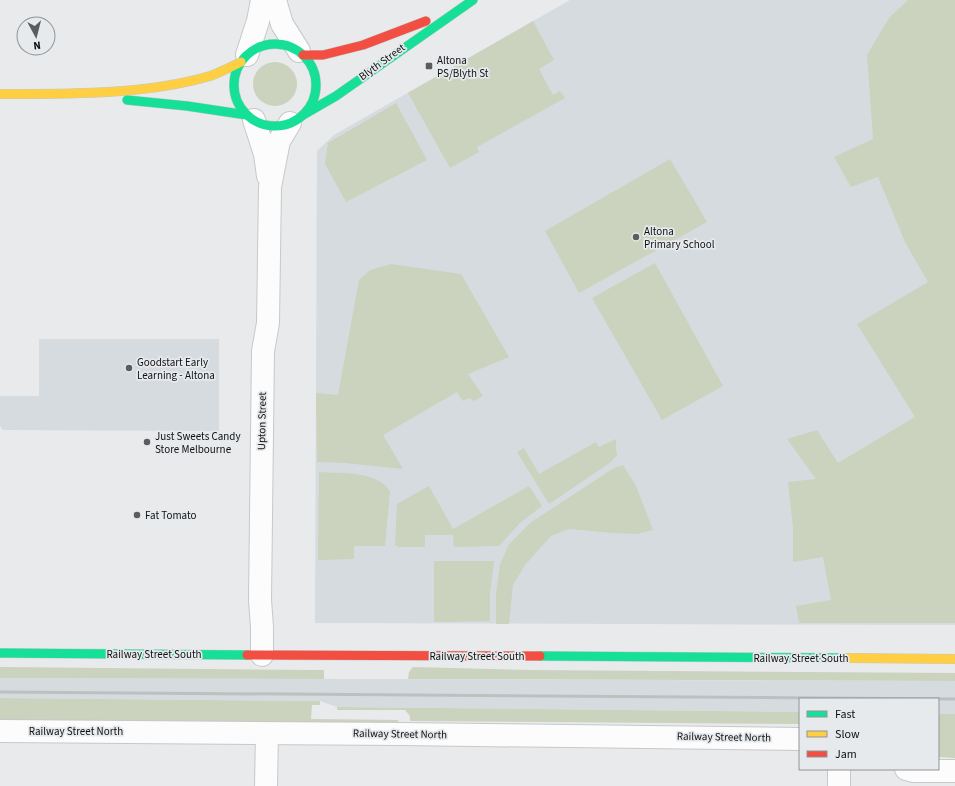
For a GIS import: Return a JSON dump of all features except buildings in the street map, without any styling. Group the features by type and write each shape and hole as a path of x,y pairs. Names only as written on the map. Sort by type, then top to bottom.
{"street":[{"path":"251,117 240,105 235,95 234,84 236,72 244,59 258,21 262,0"},
{"path":"70,94 212,108 251,117 272,125 295,120 309,108 314,97 316,86 315,74 311,64 301,53 282,24 276,0"},
{"name":"Blyth Street","path":"301,53 323,55 363,45 402,31 473,0"},
{"name":"Blyth Street","path":"295,120 336,96 462,6"},
{"path":"0,94 70,94 147,88 186,82 212,75 244,59 256,48 266,45 278,44 288,46 301,53"},
{"name":"Upton Street","path":"251,117 264,154 270,187"},
{"name":"Upton Street","path":"262,655 260,600 263,351 268,323 270,187 279,141 295,120"},
{"name":"Railway Street South","path":"0,653 955,658"},
{"name":"Railway Street North","path":"0,731 799,739"},
{"path":"266,786 267,734"},
{"path":"839,770 839,786"},
{"path":"913,770 955,771"}],"shaded area":[{"name":"Altona Primary School","path":"570,0 955,0 955,625 315,623 317,151 334,135"},
{"name":"Goodstart Early Learning - Altona","path":"39,339 219,339 219,431 3,430 0,426 0,396 39,396"},
{"path":"0,678 955,681 955,714 939,714 939,698 799,698 799,712 337,707 320,701 0,698"}],"green space":[{"path":"908,0 955,0 955,623 799,623 796,606 831,600 823,557 793,562 793,528 788,482 816,479 787,439 817,430 838,463 915,417 857,324 928,282 905,242 878,177 851,187 834,157 873,139 867,55 889,18"},
{"path":"533,21 554,60 539,69 553,95 560,91 565,98 477,147 479,152 450,168 408,93"},
{"path":"275,62 287,66 293,72 297,84 293,96 287,102 275,106 263,102 257,96 253,84 257,72 263,66"},
{"path":"396,103 427,160 346,202 325,164 328,143"},
{"path":"670,159 707,222 579,293 545,231"},
{"path":"655,263 723,386 662,420 592,298"},
{"path":"391,264 461,274 509,357 468,374 483,396 474,401 469,398 463,401 457,392 383,435 403,469 345,463 317,462 316,393 338,395 359,280 370,270"},
{"path":"616,439 617,455 611,462 549,504 517,452 524,448 539,474 596,442 599,447"},
{"path":"623,465 636,486 653,530 637,534 569,529 551,536 525,565 513,585 509,624 496,624 496,594 500,564 509,544 530,523 614,468"},
{"path":"319,472 358,474 376,479 384,484 390,491 385,546 354,546 354,559 318,560"},
{"path":"429,486 453,529 529,486 542,506 520,523 499,546 454,547 453,535 425,535 425,547 398,547 395,545 397,504"},
{"path":"434,561 494,561 490,593 490,621 434,622"},
{"path":"0,667 324,670 324,679 0,678"},
{"path":"413,667 530,670 955,673 955,681 408,679 409,672"},
{"path":"0,698 320,701 320,705 312,705 311,719 399,720 395,724 0,720"},
{"path":"337,707 799,712 799,724 410,721 410,716 405,710 337,710"},
{"path":"939,714 955,714 955,758 939,757"}],"railway":[{"path":"0,692 819,698"},
{"path":"939,699 955,699"}],"traffic: fast":[{"path":"303,115 336,96 473,0"},
{"path":"275,44 291,47 304,56 313,69 316,85 313,101 304,114 291,123 275,126 259,123 246,114 237,101 234,85 237,69 246,56 259,47 275,44"},
{"path":"127,100 187,106 247,115"},
{"path":"0,653 247,655"},
{"path":"540,656 847,658"}],"traffic: slow":[{"path":"0,94 106,92 159,87 210,76 241,62"},
{"path":"847,658 955,659"}],"traffic: jam":[{"path":"303,55 323,55 363,45 426,21"},
{"path":"247,655 540,656"}],"place":[{"name":"Altona PS/Blyth St","path":"429,66"},
{"name":"Altona Primary School","path":"636,237"},
{"name":"Goodstart Early Learning - Altona","path":"129,368"},
{"name":"Just Sweets Candy Store Melbourne","path":"147,442"},
{"name":"Fat Tomato","path":"137,515"}]}
